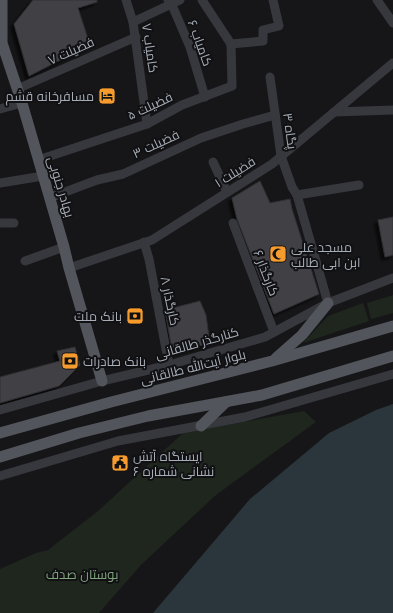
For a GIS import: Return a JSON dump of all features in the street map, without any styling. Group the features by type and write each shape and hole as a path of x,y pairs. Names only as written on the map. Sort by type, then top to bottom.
{"main road":[{"name":"بهادر جنوبی","path":"2,0 2,42 22,103 102,381"},
{"path":"272,361 302,336 328,303"},
{"name":"بلوار آیت‌الله طالقانی","path":"0,433 111,402 272,361 393,326"},
{"path":"0,457 79,433 148,416 271,392 393,356"},
{"path":"201,426 227,401"}],"street":[{"name":"کامیاب ۷","path":"126,0 136,37 146,124"},
{"path":"133,22 170,2 180,0"},
{"path":"202,0 231,44 263,41 263,30 279,26 273,0"},
{"path":"377,0 393,23"},
{"name":"کامیاب ۶","path":"170,2 190,47 205,97"},
{"name":"فضیلت ۷","path":"17,90 136,37"},
{"name":"فضیلت ۵","path":"38,160 146,124 182,104 205,97 232,86 231,44"},
{"name":"فضیلت ۱","path":"69,268 152,240 272,164 393,62"},
{"name":"پگاه ۳","path":"270,77 281,156 294,191 328,303"},
{"path":"0,109 22,103"},
{"path":"334,112 393,110"},
{"name":"فضیلت ۳","path":"49,198 97,180 123,174 201,138 275,115"},
{"path":"213,162 227,192"},
{"path":"0,183 43,176"},
{"path":"294,191 359,186"},
{"path":"0,223 14,223"},
{"name":"کارگذار ۶","path":"233,223 274,332"},
{"name":"کارگذار ۸","path":"144,242 170,365"},
{"path":"25,261 64,247"},
{"name":"کنارگذر طالقانی","path":"0,410 102,381 170,365 265,337 328,303 393,278"},
{"path":"0,476 118,441 245,417 393,374"}],"green space":[{"path":"393,295 393,313 371,319 367,303"},
{"path":"363,303 369,321 303,343 328,316"},
{"name":"بوستان صدف","path":"304,411 316,422 216,495 141,565 99,613 0,613 0,569 36,553 48,550 98,511 183,433"}],"shaded area":[{"path":"393,404 393,613 153,613 250,499 329,433 376,410"}],"building":[{"path":"33,0 97,0 97,2 78,8 90,45 29,76 14,24"},
{"name":"مسجد علی ابن ابی طالب","path":"260,181 270,203 290,199 319,294 274,314 237,219 232,198"},
{"path":"393,217 393,255 385,257 378,220"},
{"path":"200,301 206,315 210,344 172,350 165,310"},
{"path":"75,347 80,365 59,386 0,403 0,377 60,361 57,351"}],"place":[{"name":"مسافرخانه قشم","path":"107,96"},
{"name":"مسجد علی ابن ابی طالب","path":"278,254"},
{"name":"بانک ملت","path":"135,316"},
{"name":"بانک صادرات","path":"70,361"},
{"name":"ایستگاه آتش نشانی شماره ۶","path":"120,463"}]}
